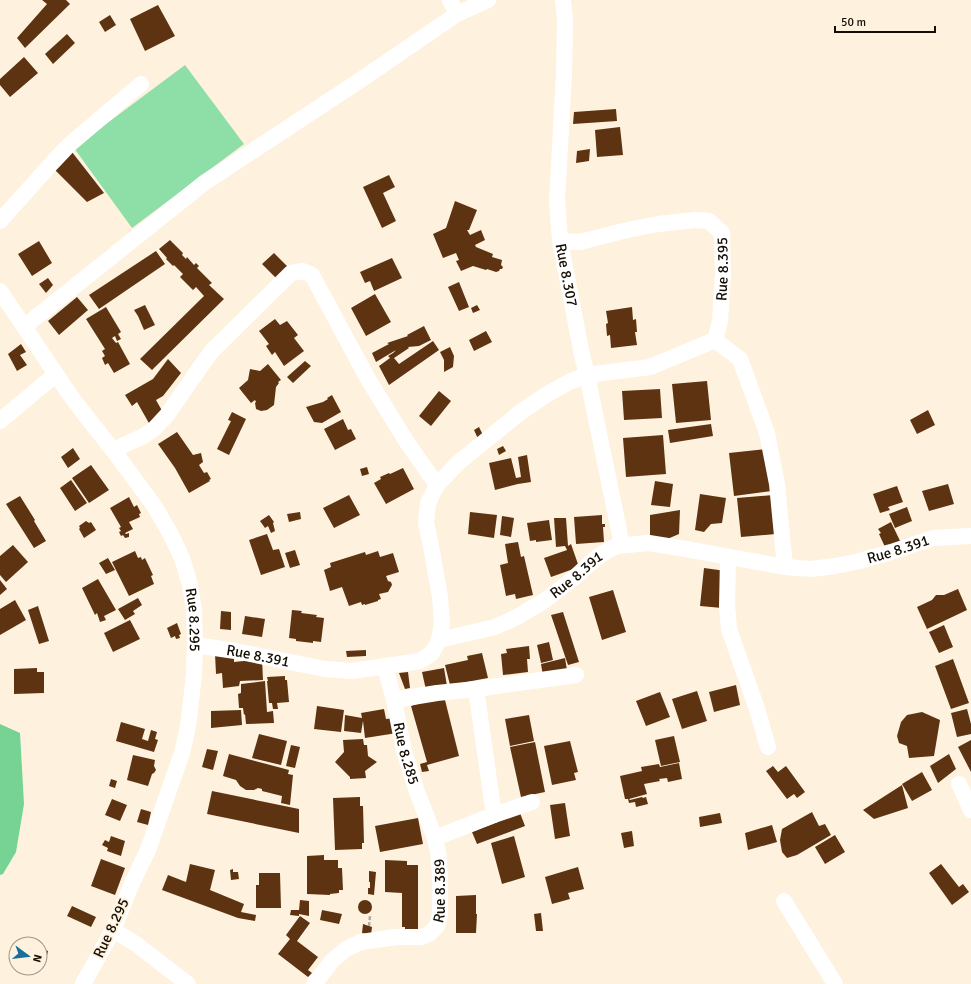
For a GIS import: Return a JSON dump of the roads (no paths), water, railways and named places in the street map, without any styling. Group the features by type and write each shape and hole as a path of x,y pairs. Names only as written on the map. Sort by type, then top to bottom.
{"street":[{"path":"25,326 204,183 362,79 454,7 488,0"},
{"name":"Rue 8.307","path":"563,0 565,18 564,75 557,200 560,241 582,355 622,545"},
{"path":"0,221 69,145 141,84"},
{"name":"Rue 8.395","path":"560,241 580,242 658,224 695,220 709,221 722,234 720,321 715,340"},
{"path":"114,450 144,436 155,428 167,415 212,351 292,273 303,271 312,275 368,379 408,444 436,485"},
{"name":"Rue 8.295","path":"0,291 89,420 114,450 155,507 182,558 190,585 194,610 194,674 192,697 182,753 148,850 132,883 113,930 83,984"},
{"path":"439,640 442,623 440,597 432,546 426,523 428,503 436,485 458,463 522,411 569,382 587,375 650,367 715,340 740,359 766,433 777,484 786,567"},
{"path":"0,421 56,374"},
{"name":"Rue 8.391","path":"195,645 235,651 325,669 352,671 385,667 420,661 432,653 439,640 495,627 517,617 550,596 574,578 597,556 616,546 649,544 786,567 812,569 856,562 933,538 971,536"},
{"path":"728,557 729,629 757,709 768,747"},
{"name":"Rue 8.285","path":"385,667 394,700 404,750 417,792 435,838"},
{"path":"394,700 576,675"},
{"path":"476,689 494,815"},
{"path":"958,784 971,810"},
{"name":"Rue 8.389","path":"314,984 332,961 346,949 362,942 396,937 421,938 429,934 437,926 440,914 440,876 435,838 532,802"},
{"path":"784,901 835,984"},
{"path":"113,930 136,944 188,984"}]}
